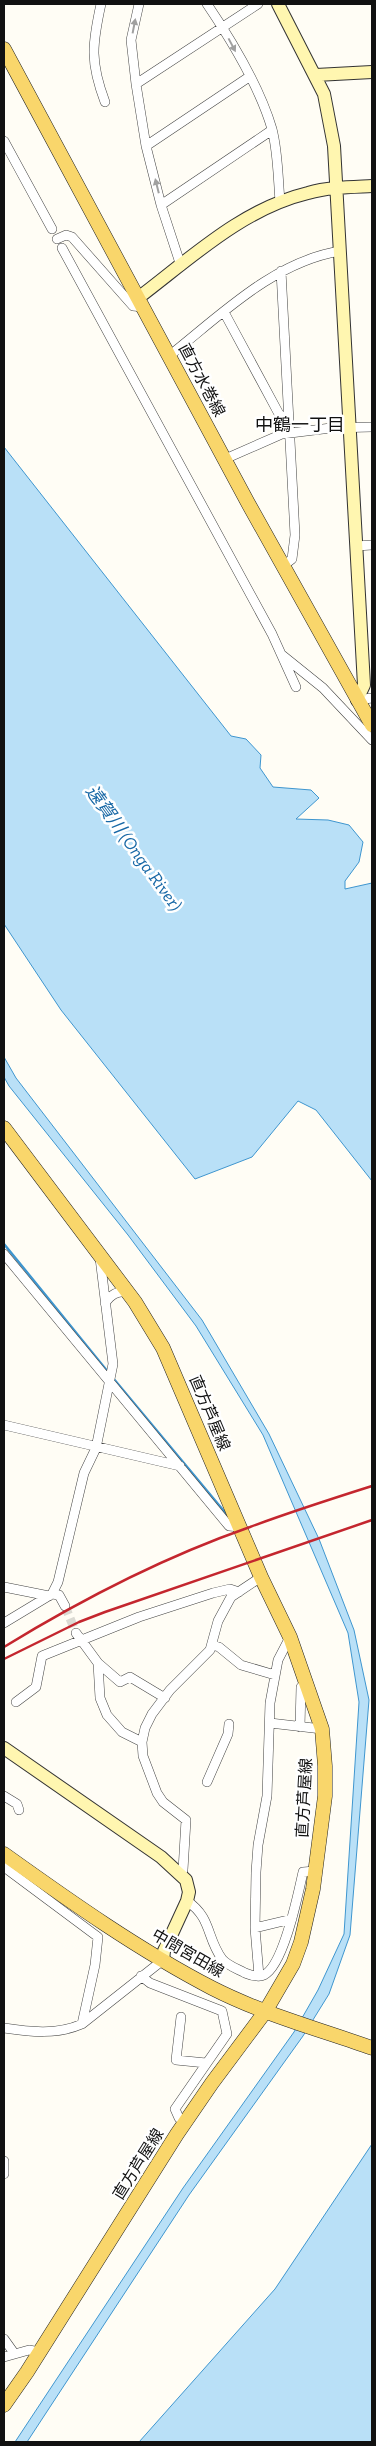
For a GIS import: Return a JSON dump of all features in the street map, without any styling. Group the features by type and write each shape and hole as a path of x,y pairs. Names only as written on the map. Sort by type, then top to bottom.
{"main road":[{"name":"直方水巻線","path":"4,49 225,460 372,725"},
{"name":"直方芦屋線","path":"4,1128 127,1292 163,1348 261,1578 290,1637 322,1729 325,1766 325,1796 315,1871 302,1942 271,2013 185,2122 4,2405"},
{"name":"中間宮田線","path":"4,1854 110,1928 213,1988 271,2013 372,2048"}],"street":[{"path":"101,4 93,51 96,77 105,102"},
{"path":"139,4 132,40 136,84 146,146 161,205 181,266"},
{"path":"207,4 223,27 249,77 272,130 280,201"},
{"path":"136,84 258,4"},
{"path":"278,4 316,75 324,94 331,124 337,188 364,685 357,700"},
{"path":"316,75 372,72"},
{"path":"146,146 249,77"},
{"path":"161,205 272,130"},
{"path":"4,141 52,229"},
{"path":"57,239 66,235 72,236 133,306 141,303 181,266 254,213 280,201 308,192 372,186"},
{"path":"62,248 281,655 296,687"},
{"path":"169,356 224,312 281,271 317,255 340,251"},
{"path":"281,271 295,548 292,559 283,566"},
{"path":"224,312 279,414 289,420"},
{"path":"225,460 244,450 290,433 372,427"},
{"path":"356,546 372,545"},
{"path":"281,655 323,688 372,740"},
{"path":"357,700 372,698"},
{"path":"4,1254 229,1526 240,1528"},
{"path":"4,1623 51,1595 58,1582 84,1473 96,1448 113,1364 100,1258"},
{"path":"105,1303 111,1295 119,1291 127,1292"},
{"path":"4,1425 96,1448 180,1466"},
{"path":"180,1873 183,1870 186,1820 170,1808 157,1793 143,1756 142,1742 152,1714 210,1650 224,1607 231,1597 261,1578"},
{"path":"4,1587 59,1595 65,1606"},
{"path":"16,1702 36,1687 42,1656 78,1637 213,1593 230,1589 239,1592"},
{"path":"78,1637 98,1663 120,1682 130,1677 165,1698"},
{"path":"259,1976 256,1928 258,1845 267,1796 270,1723 275,1675 278,1660 290,1637"},
{"path":"212,1645 219,1647 241,1665 275,1675"},
{"path":"98,1663 100,1698 107,1715 122,1732 142,1742"},
{"path":"300,1727 301,1687"},
{"path":"270,1723 322,1729"},
{"path":"207,1782 228,1734 229,1724"},
{"path":"4,1748 161,1857 180,1873 188,1887 187,1901 164,1951 163,1960 82,2024 70,2029 42,2032 4,2028"},
{"path":"4,1796 16,1804 19,1810"},
{"path":"4,1867 98,1937 95,1965 82,2024"},
{"path":"187,1901 202,1913 223,1960 249,1974 265,1975 273,1967 288,1934 303,1872 315,1871"},
{"path":"256,1928 292,1919"},
{"path":"141,1976 150,1983 222,2011 228,2034 175,2109 179,2118 185,2122"},
{"path":"182,2017 176,2060 206,2063"},
{"path":"4,2161 4,2174"},
{"path":"4,2339 14,2353"},
{"path":"4,2357 29,2350 39,2352"}],"water":[{"name":"遠賀川 (Onga River)","path":"4,447 231,736 246,739 261,755 260,768 273,787 311,790 319,798 296,819 328,820 349,825 363,842 359,862 345,881 345,889 372,883 372,1181 316,1110 298,1101 252,1157 195,1179 61,1010 4,924"},
{"path":"4,1057 16,1078 202,1320 269,1434 319,1539 354,1630 369,1700 350,1935 329,1994 303,2036 189,2195 27,2442 15,2442 183,2188 294,2032 318,1990 344,1934 359,1702 348,1633 263,1435 196,1326 128,1235 9,1086 4,1077"},
{"path":"372,2144 372,2442 139,2442 275,2289"}],"waterway":[{"path":"4,1244 108,1372"},
{"path":"113,1378 228,1516"}],"tunnel":[{"path":"65,1606 76,1633"}],"railway":[{"path":"4,1647 93,1596 155,1566 280,1516 372,1486"},
{"path":"4,1659 79,1622 105,1612 372,1520"}],"district":[{"name":"中鶴一丁目","path":"300,425"}]}
